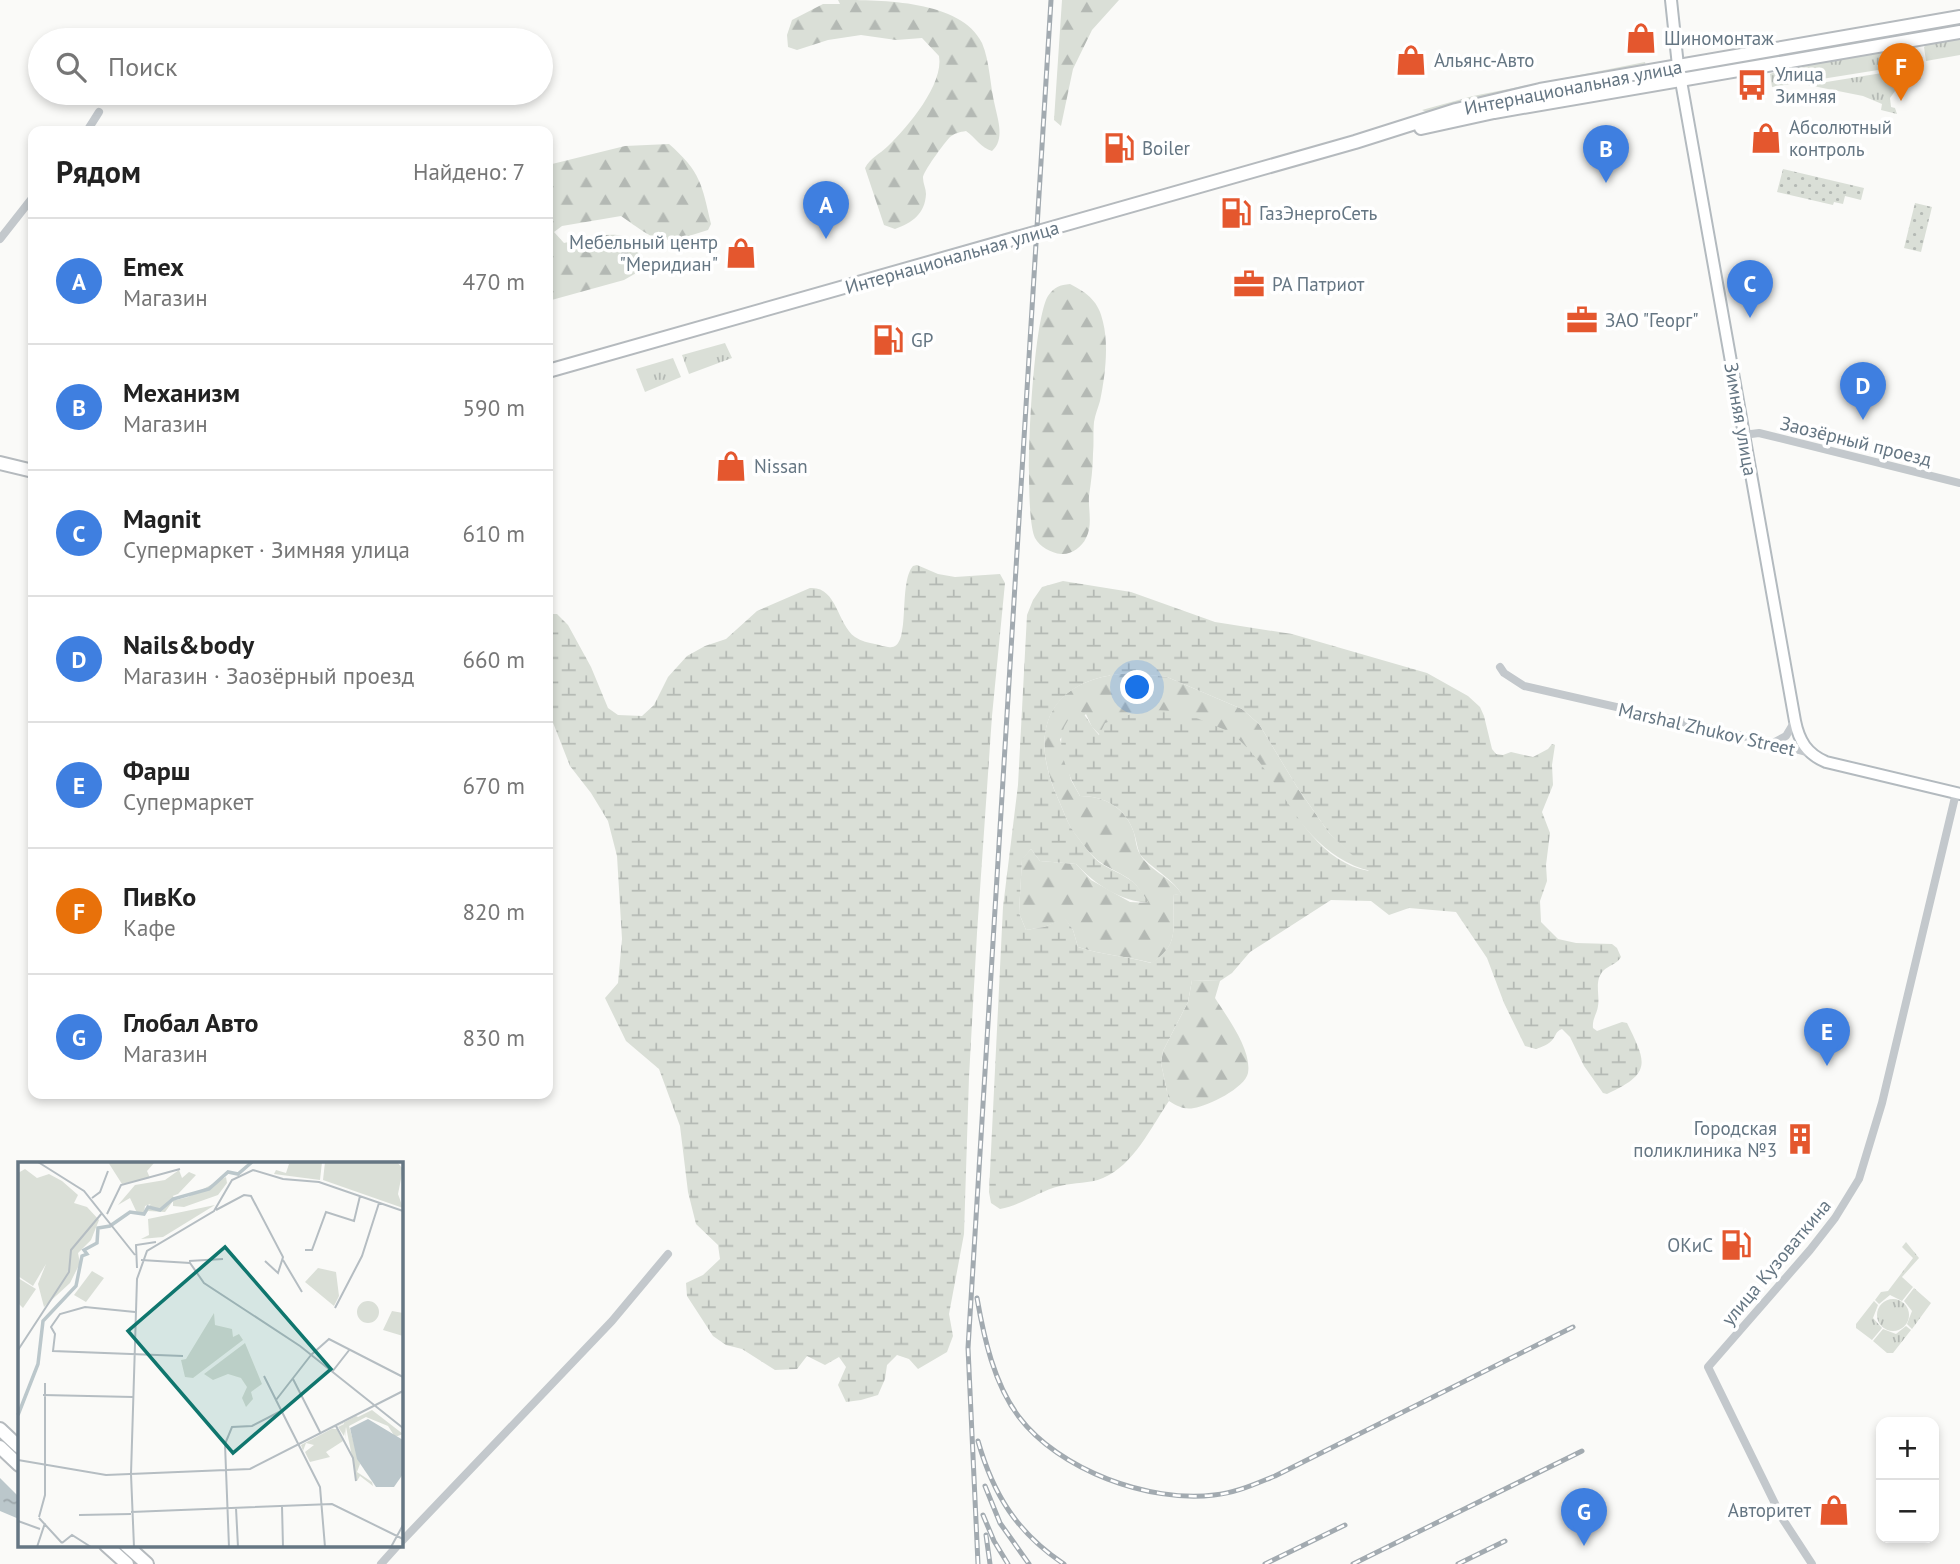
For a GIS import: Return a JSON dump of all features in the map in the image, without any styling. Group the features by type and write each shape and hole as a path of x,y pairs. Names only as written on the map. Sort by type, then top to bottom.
{"main road":[{"path":"1671,0 1681,81"},
{"name":"Интернациональная улица","path":"553,370 1504,98 1960,17"},
{"name":"Интернациональная улица","path":"1355,142 1494,112 1960,32"},
{"path":"1826,40 1829,55"},
{"name":"Зимняя улица","path":"1681,81 1795,721 1800,740 1810,753"},
{"path":"0,463 28,470"},
{"name":"Marshal Zhukov Street","path":"1810,753 1834,765 1958,794"},
{"path":"0,1429 18,1446"},
{"path":"0,1447 18,1464"},
{"path":"107,1546 127,1564"},
{"path":"127,1546 147,1564"}],"street":[{"path":"90,126 99,112"},
{"path":"0,239 28,203"},
{"name":"Заозёрный проезд","path":"1744,435 1759,433 1960,483"},
{"name":"Marshal Zhukov Street","path":"1500,667 1504,673 1524,686 1810,753"},
{"path":"1773,743 1786,736 1795,721"},
{"path":"1789,747 1795,721"},
{"name":"улица Кузоваткина","path":"1812,1564 1799,1548 1782,1518 1709,1367 1810,1250 1835,1218 1859,1178 1877,1122 1958,794"},
{"path":"402,1540 612,1321 668,1254"},
{"path":"381,1564 396,1546"}],"green space":[{"path":"838,0 897,2 939,10 972,29 982,43 987,58 1000,130 996,146 992,151 988,150 966,131 950,137 924,175 926,194 923,207 912,221 895,229 884,225 865,168 896,138 923,104 936,79 939,56 922,38 896,40 861,35 828,40 797,50 788,47 787,35 792,20 823,4 840,4"},
{"path":"1062,0 1119,0 1092,30 1073,69 1061,126 1054,120"},
{"path":"1960,38 1960,55 1926,61 1924,47 1928,43"},
{"path":"1908,46 1909,65 1908,59 1902,60 1903,66 1772,87 1770,74 1785,68"},
{"path":"1645,62 1646,66 1524,88 1426,112 1422,110 1473,96"},
{"path":"1919,67 1921,79 1900,92 1895,91 1890,98 1891,107 1895,108 1897,114 1881,110 1882,104 1863,96 1808,85"},
{"path":"669,144 688,163 699,180 711,224 708,230 670,240 662,240 645,233 621,216 562,226 554,232 564,243 604,235 627,238 635,244 639,255 638,272 624,280 553,300 553,164 625,146"},
{"path":"1783,169 1864,188 1861,200 1845,196 1843,204 1834,202 1833,205 1777,192"},
{"path":"1915,203 1932,207 1921,252 1904,248"},
{"path":"1070,284 1087,295 1099,309 1105,331 1106,351 1102,392 1094,422 1089,528 1079,547 1072,552 1061,554 1046,549 1035,538 1031,521 1029,456 1033,376 1042,312 1053,290"},
{"path":"725,343 732,358 689,374 682,355"},
{"path":"673,358 681,377 645,392 636,369"},
{"path":"913,566 955,577 1000,574 1005,583 992,716 977,933 964,1234 949,1314 953,1336 947,1352 918,1369 909,1359 897,1355 887,1365 885,1379 878,1395 846,1402 838,1385 846,1367 839,1357 825,1365 807,1356 797,1369 775,1370 742,1349 726,1345 713,1336 687,1296 686,1283 703,1275 720,1259 718,1245 696,1224 688,1192 680,1126 659,1069 626,1041 605,998 618,983 622,939 617,856 608,821 570,766 553,723 553,614 557,614 568,625 591,667 608,708 618,715 642,716 654,705 668,677 687,656 726,639 757,611 810,588 826,593 855,637 886,647 898,644 903,625 906,586"},
{"path":"1063,581 1131,592 1215,622 1292,634 1427,673 1468,696 1480,707 1492,749 1496,754 1511,752 1533,757 1552,744 1555,745 1553,785 1542,812 1550,833 1547,881 1540,901 1541,922 1558,939 1576,943 1612,944 1617,948 1621,957 1600,975 1593,1028 1597,1031 1622,1022 1627,1023 1641,1057 1639,1073 1622,1087 1607,1094 1603,1093 1584,1066 1570,1037 1562,1029 1545,1046 1536,1049 1525,1046 1504,1003 1487,958 1456,912 1409,908 1389,915 1371,901 1331,900 1250,952 1232,973 1220,981 1192,980 1188,1002 1163,1051 1161,1063 1169,1101 1141,1144 1124,1164 1103,1178 1052,1188 1008,1207 1000,1209 991,1203 989,1192 1003,907 1018,785 1027,615 1042,587","holes":["1132,673 1167,677 1242,709 1259,724 1329,833 1369,871 1346,863 1326,850 1309,832 1249,750 1229,732 1181,713 1156,710 1105,723 1099,735 1078,709 1069,718 1061,740 1067,770 1080,796 1098,798 1120,810 1130,824 1141,856 1174,884 1182,895 1174,894 1171,941 1161,956 1151,963 1078,947 1073,930 1065,918 1044,927 1026,930 1019,913 1022,860 1031,849 1040,861 1076,864 1109,891 1128,899 1149,903 1133,882 1100,863 1071,827 1049,775 1045,752 1046,730 1052,712 1064,697 1081,685 1104,677"]},
{"path":"1132,673 1167,677 1242,709 1259,724 1329,833 1371,871 1352,865 1319,842 1292,812 1258,761 1100,735 1092,727 1086,714 1060,739 1071,780 1080,796 1098,798 1120,810 1130,824 1144,860 1183,896 1174,894 1171,941 1168,949 1152,963 1078,947 1073,930 1065,919 1026,930 1019,913 1022,859 1031,849 1040,861 1076,864 1091,880 1130,902 1148,903 1136,885 1104,865 1087,849 1068,823 1049,775 1045,751 1046,730 1052,712 1064,696 1081,685 1104,677"},
{"path":"1192,980 1220,981 1215,998 1242,1044 1248,1073 1240,1085 1225,1095 1200,1107 1187,1108 1169,1101 1161,1063 1163,1051 1188,1002"},
{"path":"1906,1242 1919,1258 1902,1277 1913,1287 1902,1301 1890,1295 1879,1304 1875,1300 1881,1292 1888,1291 1913,1258 1902,1247"},
{"path":"1914,1288 1931,1303 1912,1329 1907,1324 1912,1311 1904,1301"},
{"path":"1893,1299 1904,1304 1909,1315 1904,1326 1893,1331 1882,1326 1877,1315 1882,1304"},
{"path":"1874,1301 1878,1305 1873,1318 1882,1328 1872,1340 1856,1328 1856,1324"},
{"path":"1906,1326 1911,1330 1893,1353 1887,1353 1873,1341 1883,1329 1896,1334"}],"water":[{"path":"0,1478 18,1496 18,1519 0,1511"}],"railway":[{"path":"978,1564 968,1348 1051,0"},
{"path":"977,1298 987,1345 1003,1390 1019,1417 1036,1436 1057,1453 1107,1479 1162,1494 1189,1496 1230,1492 1275,1476 1573,1327"},
{"path":"978,1441 991,1478 1009,1511 1033,1539 1064,1564"},
{"path":"1353,1564 1582,1451"},
{"path":"985,1486 1000,1523 1029,1564"},
{"path":"983,1515 1008,1564"},
{"path":"1265,1564 1345,1525"},
{"path":"986,1535 990,1564"},
{"path":"1458,1564 1505,1541"}],"place":[{"name":"Шиномонтаж","path":"1641,38"},
{"name":"Альянс-Авто","path":"1411,60"},
{"name":"Улица Зимняя","path":"1752,85"},
{"name":"ПивКо","path":"1901,101"},
{"name":"Абсолютный контроль","path":"1766,138"},
{"name":"Boiler","path":"1119,148"},
{"name":"Механизм","path":"1606,183"},
{"name":"ГазЭнергоСеть","path":"1236,213"},
{"name":"Emex","path":"826,239"},
{"name":"Мебельный центр \"Меридиан\"","path":"741,253"},
{"name":"РА Патриот","path":"1249,284"},
{"name":"Magnit","path":"1750,318"},
{"name":"ЗАО \"Георг\"","path":"1582,320"},
{"name":"GP","path":"888,340"},
{"name":"Nails&body","path":"1863,420"},
{"name":"Nissan","path":"731,466"},
{"name":"Фарш","path":"1827,1066"},
{"name":"Городская поликлиника №3","path":"1800,1139"},
{"name":"ОКиС","path":"1736,1245"},
{"name":"Авторитет","path":"1834,1510"},
{"name":"Глобал Авто","path":"1584,1546"}]}
